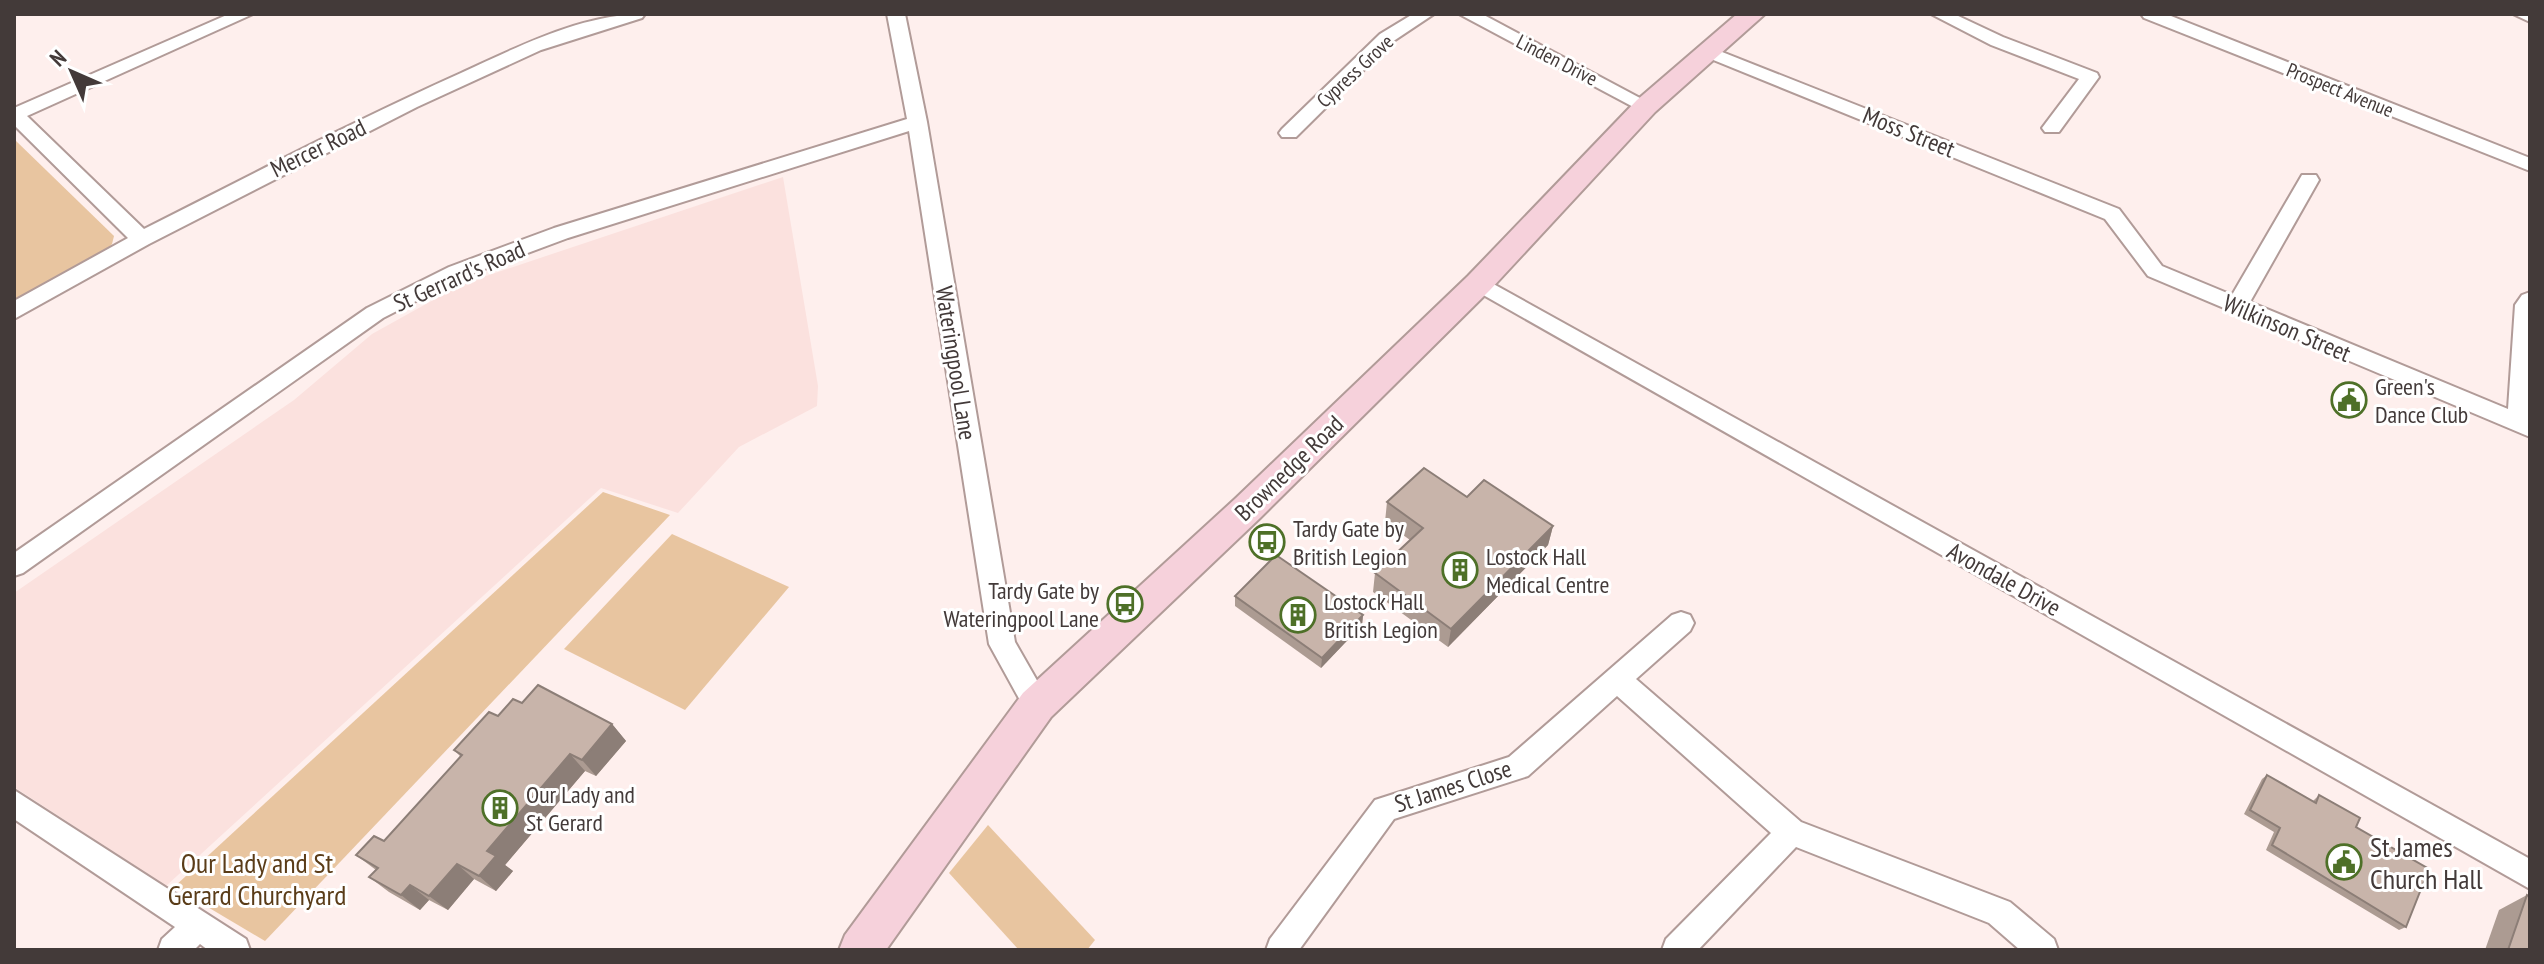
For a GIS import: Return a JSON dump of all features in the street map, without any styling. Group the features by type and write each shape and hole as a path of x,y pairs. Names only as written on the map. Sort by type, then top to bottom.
{"main road":[{"name":"Brownedge Road","path":"860,950 1037,705 1248,508 1479,283 1646,106 1752,14"}],"street":[{"path":"142,239 14,114 244,14"},
{"name":"Mercer Road","path":"14,311 142,239 282,166 438,90 535,46 636,14"},
{"name":"Wateringpool Lane","path":"896,14 917,122 1002,644 1037,705"},
{"name":"Cypress Grove","path":"1289,133 1386,38 1425,14"},
{"name":"Linden Drive","path":"1468,14 1646,106"},
{"path":"1940,14 1997,41 2090,77 2052,128"},
{"name":"Prospect Avenue","path":"2150,14 2530,165"},
{"path":"2522,14 2530,17"},
{"name":"Moss Street","path":"1707,51 2112,214"},
{"name":"St Gerrard's Road","path":"14,566 375,313 456,272 561,233 917,122"},
{"path":"2236,307 2309,180"},
{"name":"Wilkinson Street","path":"2112,214 2155,271 2524,426"},
{"name":"Avondale Drive","path":"1479,283 2530,875"},
{"path":"2524,426 2526,305 2530,300"},
{"name":"St James Close","path":"1281,950 1385,809 1518,767 1681,623"},
{"path":"1618,680 1791,832 1999,912 2043,950"},
{"path":"14,803 235,950"},
{"path":"1677,950 1791,832"},
{"path":"173,950 198,925"}],"shaded area":[{"path":"783,177 818,386 817,406 739,447 678,513 601,488 166,886 14,787 14,593 294,400 372,334 453,287"}],"green space":[{"path":"14,139 114,236 112,244 103,254 14,303"},
{"name":"Our Lady and St Gerard Churchyard","path":"603,492 670,515 265,941 174,887"},
{"path":"672,534 789,587 685,710 564,649"},
{"path":"988,825 1095,940 1087,950 1019,950 949,873"}],"building":[{"name":"Lostock Hall Medical Centre","path":"1424,468 1467,497 1484,480 1553,526 1451,629 1375,573 1423,528 1387,502"},
{"name":"Lostock Hall British Legion","path":"1276,555 1363,615 1322,658 1235,596"},
{"name":"Our Lady and St Gerard","path":"538,685 612,724 582,760 570,754 487,851 496,856 479,876 457,864 429,896 410,885 401,895 369,877 378,868 356,855 374,836 384,841 462,755 454,750 489,712 498,716 513,699 522,703"},
{"name":"St James Church Hall","path":"2267,775 2316,803 2319,795 2360,818 2356,827 2429,869 2406,927 2272,845 2280,828 2250,810"},
{"path":"2527,895 2530,897 2530,950 2508,950"}],"place":[{"name":"Green's Dance Club","path":"2349,400"},
{"name":"Tardy Gate by British Legion","path":"1267,542"},
{"name":"Lostock Hall Medical Centre","path":"1460,570"},
{"name":"Tardy Gate by Wateringpool Lane","path":"1125,604"},
{"name":"Lostock Hall British Legion","path":"1298,615"},
{"name":"Our Lady and St Gerard","path":"500,808"},
{"name":"St James Church Hall","path":"2344,862"}]}
